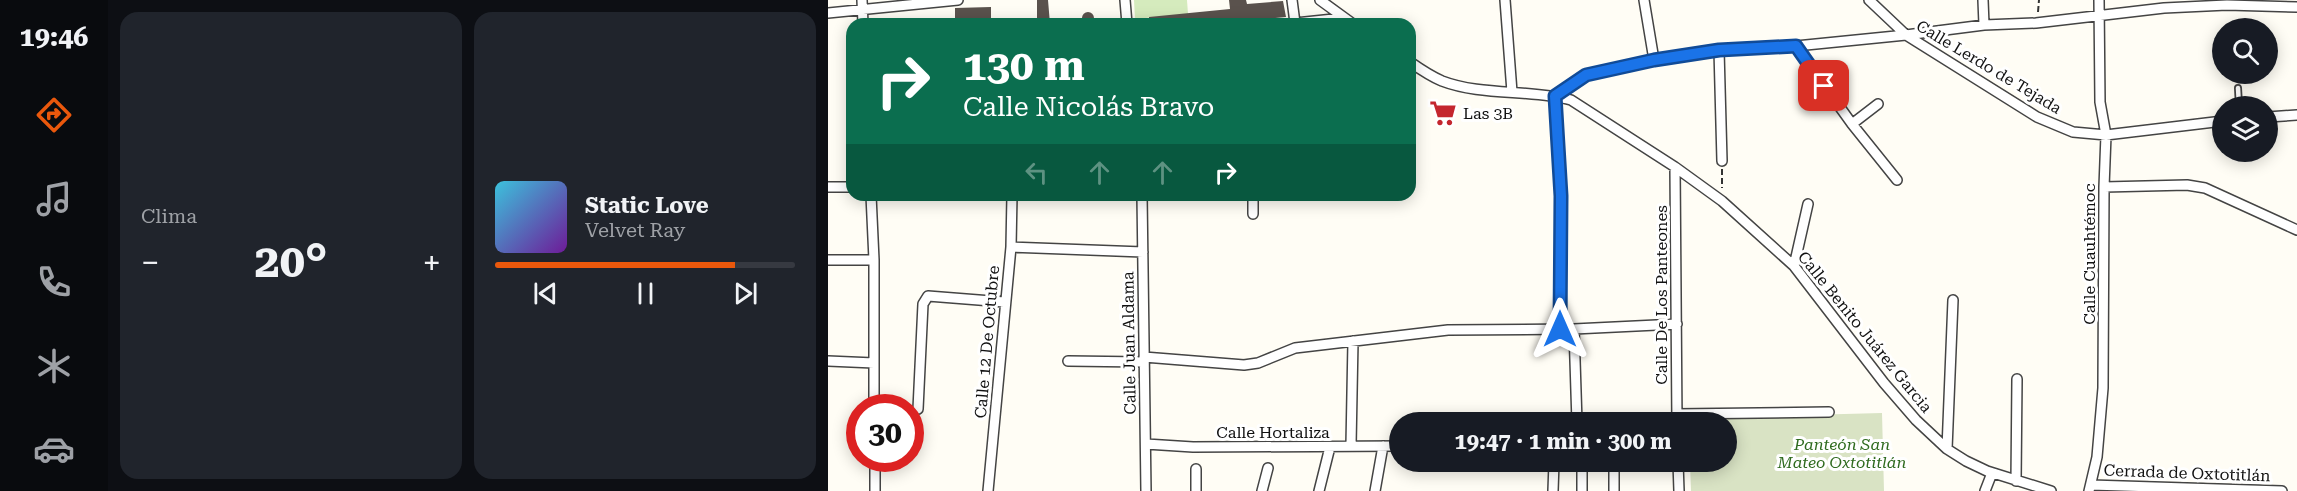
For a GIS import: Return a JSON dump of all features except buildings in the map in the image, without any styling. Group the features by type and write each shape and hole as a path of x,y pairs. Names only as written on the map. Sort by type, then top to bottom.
{"street":[{"path":"862,0 863,18"},
{"path":"828,13 958,0"},
{"path":"1125,0 1126,18"},
{"path":"1291,18 1292,0"},
{"path":"1320,0 1344,18"},
{"path":"1505,0 1512,92"},
{"path":"1644,0 1654,60"},
{"name":"Calle Lerdo de Tejada","path":"1869,0 1906,35 2037,117 2073,132 2106,135 2212,122"},
{"path":"1983,0 1984,25"},
{"name":"Calle Cuauhtémoc","path":"2090,488 2097,458 2103,388 2106,135 2100,102 2099,0"},
{"path":"1560,329 1561,196 1555,96 1586,75 1654,60 1719,50 1796,46 1984,25 2099,17 2164,4 2297,7"},
{"path":"1796,46 1852,124 1897,180"},
{"path":"1719,50 1722,161"},
{"name":"Calle Benito Juárez Garcia","path":"1416,66 1444,82 1555,96 1580,105 1674,166 1722,201 1794,266 1884,383 1916,420 1947,449 1992,473 2051,491"},
{"path":"1852,124 1878,104"},
{"path":"2278,116 2297,115"},
{"name":"Calle De Los Panteones","path":"1674,166 1677,412"},
{"path":"2104,186 2187,185 2205,188 2297,230"},
{"path":"828,187 846,187"},
{"path":"871,201 874,260 874,394"},
{"name":"Calle 12 De Octubre","path":"988,491 1004,302 1011,247 1012,201"},
{"name":"Calle Juan Aldama","path":"1142,201 1146,491"},
{"path":"1253,201 1253,214"},
{"path":"1794,266 1799,253 1808,204"},
{"path":"1011,247 1143,252"},
{"path":"828,260 874,260"},
{"path":"919,394 925,298 928,296 1004,302"},
{"path":"1947,449 1953,300"},
{"path":"1068,361 1144,359 1244,364 1258,363 1295,348 1448,330 1574,329 1677,324"},
{"path":"1574,329 1577,412"},
{"path":"1351,445 1353,341"},
{"path":"828,361 874,363"},
{"path":"2016,482 2017,379"},
{"path":"1737,416 1829,412"},
{"name":"Calle Hortaliza","path":"1146,444 1193,447 1389,446"},
{"path":"1375,491 1383,446"},
{"path":"1319,491 1330,447"},
{"path":"1262,491 1268,468"},
{"path":"1196,469 1196,491"},
{"path":"875,472 875,491"},
{"path":"1553,491 1554,472"},
{"path":"1582,472 1582,491"},
{"path":"1614,472 1614,491"},
{"path":"1678,472 1679,491"},
{"path":"1985,491 1992,473"},
{"name":"Cerrada de Oxtotitlán","path":"2090,488 2282,491"}],"lane":[{"path":"2238,87 2238,96"}],"path":[{"path":"1722,161 1722,201"}],"green space":[{"path":"1134,0 1187,0 1188,14 1135,18"},
{"name":"Panteón San Mateo Oxtotitlán","path":"1882,413 1884,491 1691,491 1690,472 1737,472 1737,417"}],"place":[{"name":"Las 3B","path":"1443,113"}],"route":[{"path":"1560,329 1561,196 1555,96 1586,75 1654,60 1719,50 1796,46 1824,86"}]}
